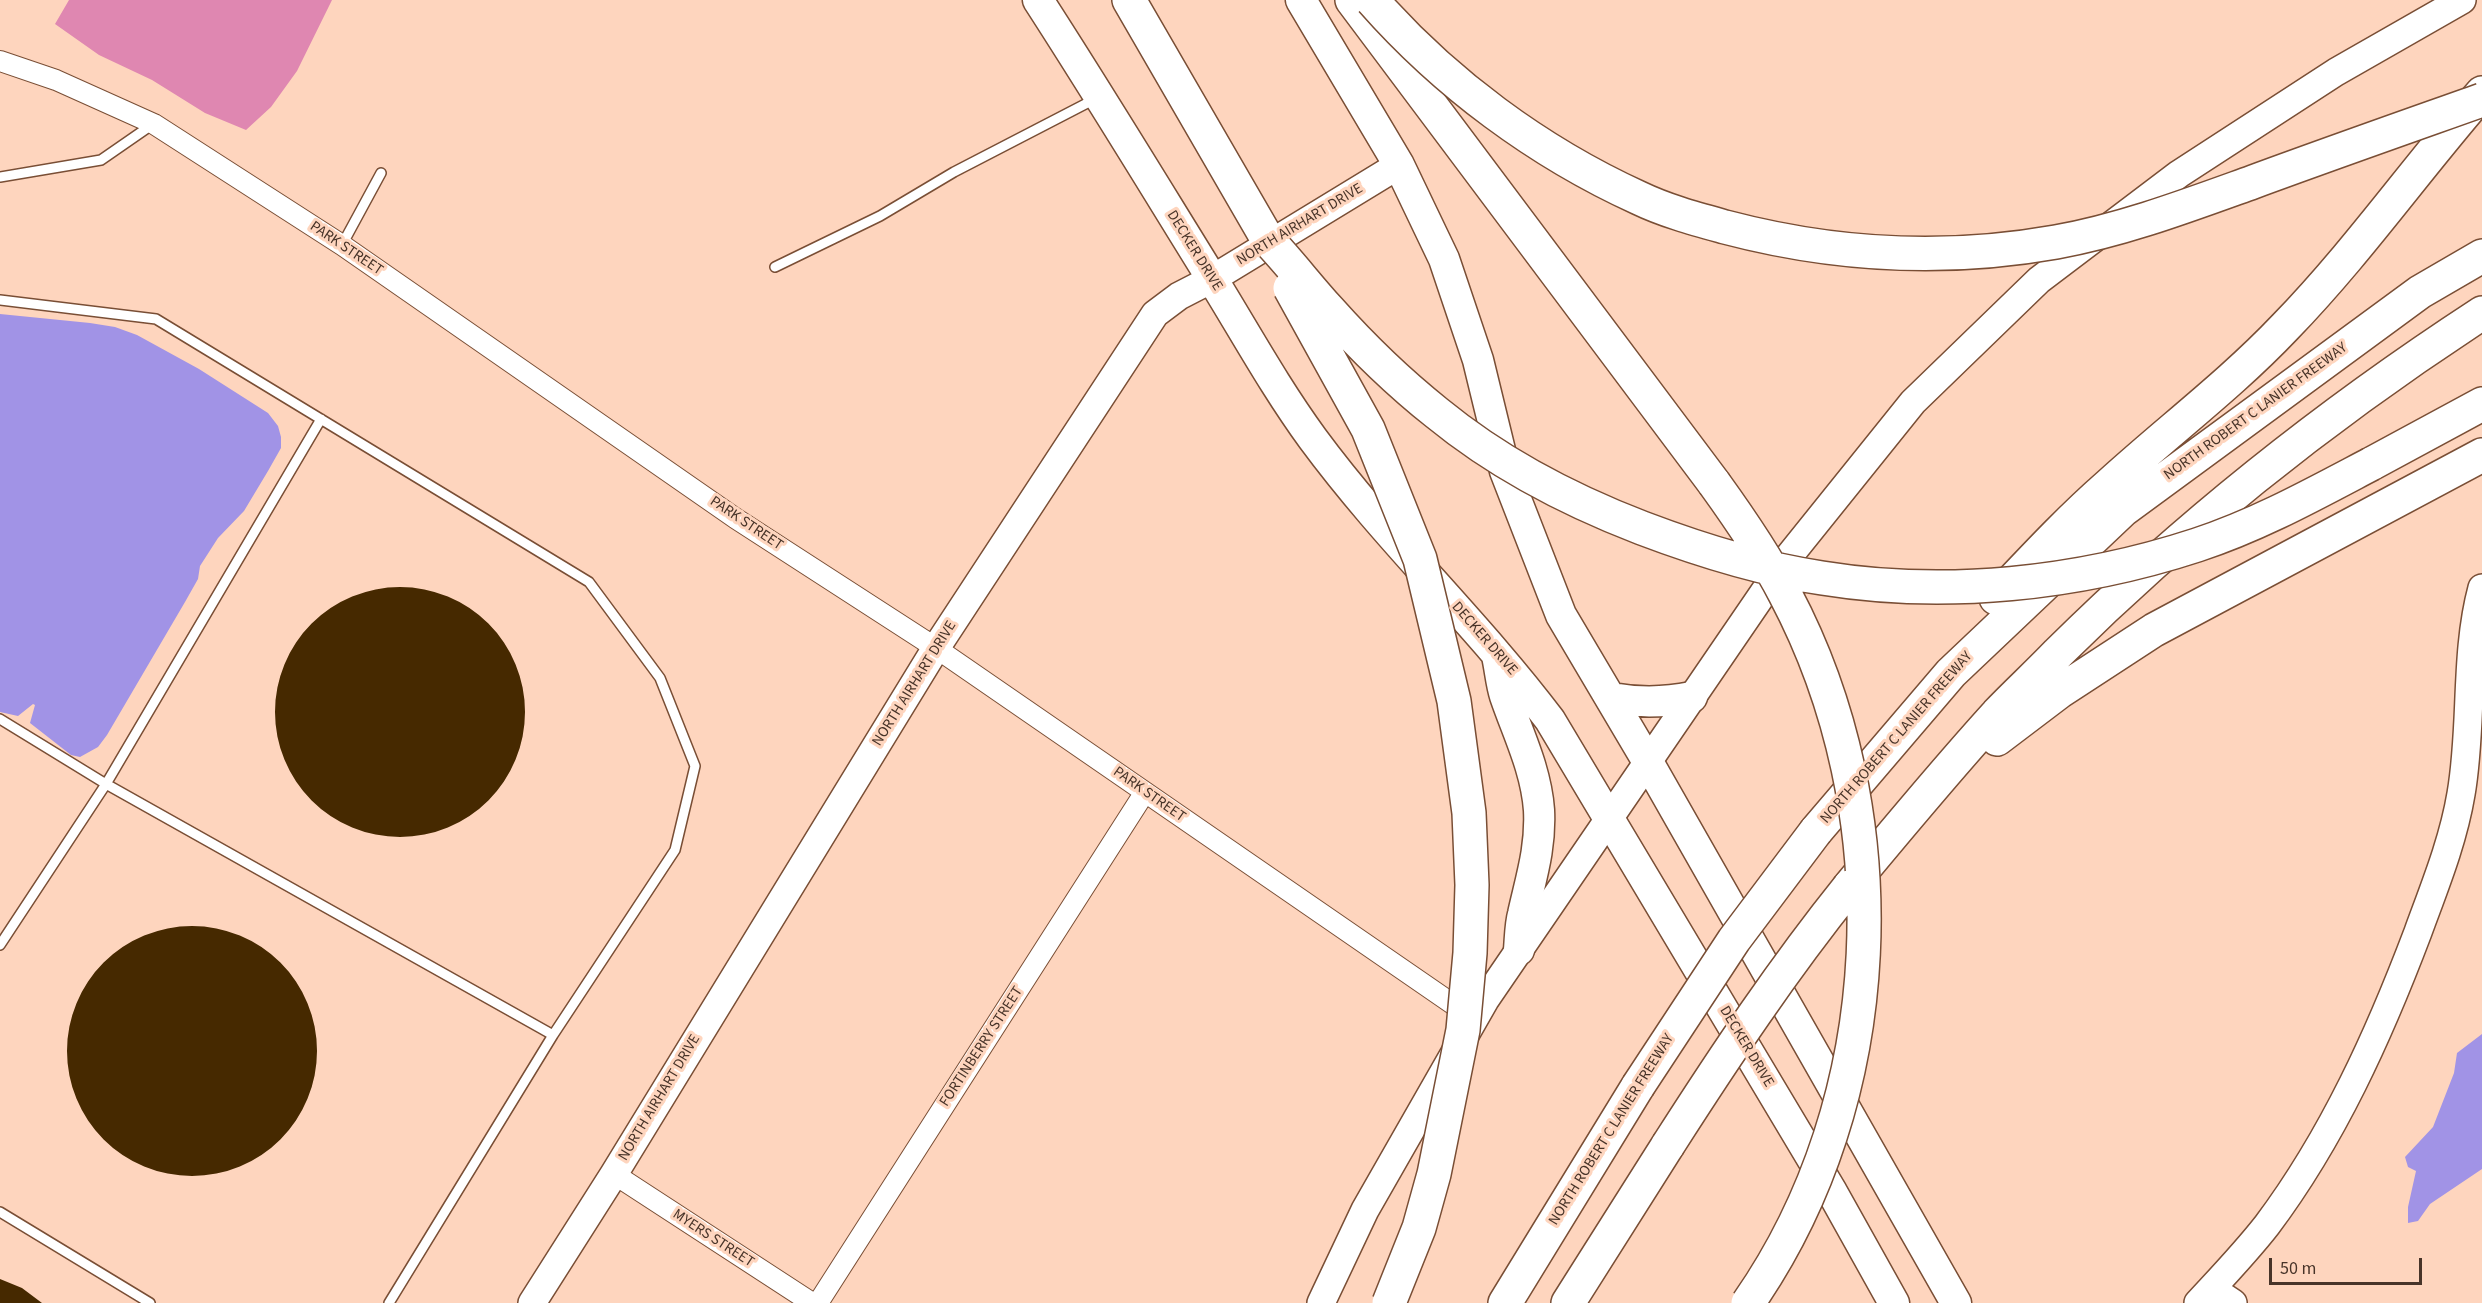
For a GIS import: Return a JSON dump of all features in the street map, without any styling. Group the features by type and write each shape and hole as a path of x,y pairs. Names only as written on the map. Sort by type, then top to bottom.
{"highway":[{"path":"1129,0 1268,240 1286,280 1368,429 1420,559 1454,701 1469,813 1472,885 1470,953 1463,1030 1434,1174 1419,1228 1389,1303"},
{"path":"1352,0 1754,539 1786,595 1826,690 1854,802 1859,846 1864,940 1858,1019 1838,1114 1805,1204 1781,1251 1748,1303"},
{"path":"1372,0 1418,48 1458,84 1531,138 1584,170 1640,199 1691,218 1758,236 1826,248 1915,255 1995,250 2058,242 2161,215 2482,100"},
{"path":"1951,673 1980,615 2050,540 2106,487 2285,327 2346,258 2482,93"},
{"path":"1268,240 1326,307 1395,378 1483,448 1545,485 1603,513 1690,546 1745,562 1822,578 1893,585 1997,584 2095,572 2147,560 2198,545 2260,521 2482,404"},
{"name":"NORTH ROBERT C LANIER FREEWAY","path":"1505,1303 1638,1086 1734,940 1816,831 1951,673 2122,510 2420,292 2482,256"},
{"path":"1568,1303 1727,1053 1799,949 1923,798 1999,713 2136,577 2201,521 2336,414 2416,356 2482,313"},
{"path":"1923,798 2059,692 2145,636 2482,455"}],"main road":[{"name":"DECKER DRIVE","path":"1038,0 1212,279 1270,377 1313,439 1361,500 1497,653 1550,720 1832,1192 1894,1303"},
{"path":"1301,0 1399,165 1439,249 1461,305 1478,360 1505,471 1561,615 1648,762 1956,1303"},
{"path":"1321,1303 1365,1210 1474,1020 1519,950 1786,560 1913,402 2039,280 2179,174 2336,72 2435,13 2462,0"},
{"name":"NORTH AIRHART DRIVE","path":"532,1303 614,1174 936,648 1155,314 1179,296 1212,279 1399,165"},
{"path":"2214,1298 2266,1225 2342,1106 2379,1030 2441,870 2461,795 2467,745 2474,618 2482,588"},
{"path":"1497,653 1505,695 1524,742 1532,771 1539,810 1538,850 1533,881 1522,915 1519,950"},
{"path":"1611,698 1638,703 1665,703 1692,698"}],"street":[{"name":"PARK STREET","path":"0,62 56,80 154,124 342,245 735,518 936,648 1474,1020"},
{"name":"FORTINBERRY STREET","path":"818,1303 1145,792"},
{"name":"MYERS STREET","path":"614,1174 812,1303"}],"lane":[{"path":"776,267 880,216 954,172 1098,97"},
{"path":"0,177 101,160 154,124"},
{"path":"342,245 381,173"},
{"path":"0,300 156,319 589,582 660,678 695,766 675,850 553,1035 389,1303"},
{"path":"0,945 106,784 321,419"},
{"path":"0,719 106,784 553,1035"},
{"path":"0,1212 150,1303"}],"shaded area":[{"path":"69,0 332,0 297,71 271,107 246,130 205,113 152,80 99,55 55,24"},
{"path":"0,314 90,323 115,327 137,335 199,369 268,413 278,426 281,437 281,448 268,471 244,511 218,538 200,566 198,579 107,735 98,747 80,757 71,755 30,723 35,705 33,704 18,716 0,712"},
{"path":"2482,1034 2482,1169 2430,1204 2418,1221 2408,1223 2408,1207 2416,1171 2408,1167 2405,1157 2433,1127 2454,1073 2457,1053"}],"building":[{"path":"388,587 412,587 448,596 470,608 489,623 504,642 516,664 523,688 525,712 523,736 516,760 504,782 489,801 470,816 448,828 412,837 388,837 352,828 330,816 311,801 296,782 284,760 275,724 275,700 284,664 296,642 311,623 330,608 352,596"},
{"path":"180,926 204,926 240,935 262,947 281,962 296,981 308,1003 315,1027 317,1051 315,1075 308,1099 296,1121 281,1140 262,1155 240,1167 204,1176 180,1176 144,1167 122,1155 103,1140 88,1121 76,1099 67,1063 67,1039 76,1003 88,981 103,962 122,947 144,935"},
{"path":"0,1279 22,1288 42,1303 0,1303"}]}
